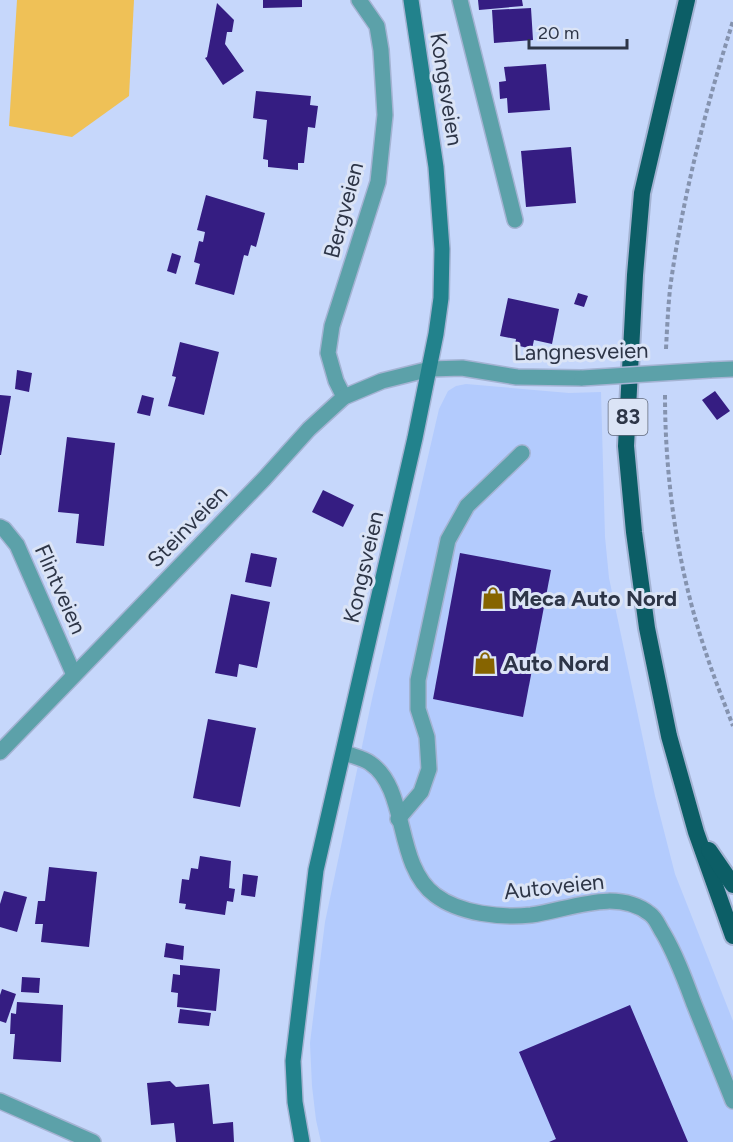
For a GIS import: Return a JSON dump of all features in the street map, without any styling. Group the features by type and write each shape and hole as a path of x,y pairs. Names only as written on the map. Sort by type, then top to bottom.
{"highway":[{"name":"83","path":"687,0 642,193 635,275 626,446 634,532 647,628 669,736 696,832 733,936"},
{"name":"83","path":"696,832 733,885"}],"main road":[{"name":"Kongsveien","path":"302,1142 293,1061 316,870 345,753 430,369 441,298 441,239 436,167 411,0"}],"street":[{"name":"Bergveien","path":"344,397 336,381 328,353 332,326 378,182 385,116 381,50 377,26 358,0"},
{"name":"Kongsveien","path":"460,0 515,220"},
{"name":"Langnesveien","path":"430,369 462,368 517,377 582,378 733,369"},
{"name":"Steinveien","path":"0,752 309,429 344,397 382,381 430,369"},
{"path":"398,819 422,792 429,769 427,737 418,709 418,680 448,540 467,506 522,453"},
{"name":"Flintveien","path":"0,527 17,545 74,675"},
{"name":"Autoveien","path":"345,753 369,762 385,777 418,877 434,895 457,906 487,914 530,915 596,901 632,904 652,915 672,949 732,1095"},
{"path":"0,1101 93,1142"}],"shaded area":[{"path":"17,0 134,0 129,96 72,137 9,126"},
{"path":"466,384 569,393 601,392 605,537 609,578 655,796 675,874 733,1021 733,1142 321,1142 312,1086 310,1043 325,922 372,699 439,409 448,391"}],"building":[{"path":"263,0 302,0 302,7 263,8"},
{"path":"478,0 522,0 523,6 479,10"},
{"path":"217,3 234,20 232,32 227,32 225,44 244,71 223,85 205,58"},
{"path":"531,8 533,40 494,43 492,10"},
{"path":"546,64 550,110 508,113 507,98 500,99 499,82 506,81 504,67"},
{"path":"256,91 311,96 310,105 318,106 315,128 308,127 304,163 298,163 298,170 268,167 268,160 263,159 267,120 253,118"},
{"path":"571,147 576,203 526,207 521,151"},
{"path":"206,195 265,213 256,247 251,245 248,256 244,255 234,295 195,284 200,264 194,262 199,241 203,242 205,232 197,230"},
{"path":"172,253 181,256 176,274 167,271"},
{"path":"578,293 588,296 584,307 574,304"},
{"path":"508,298 559,309 552,344 534,340 532,349 515,345 516,339 500,336"},
{"path":"180,342 219,352 204,415 168,406 176,377 172,376"},
{"path":"17,370 32,373 29,392 15,389"},
{"path":"715,391 730,411 717,420 702,400"},
{"path":"0,395 11,396 1,455 0,455"},
{"path":"142,395 154,398 150,416 137,413"},
{"path":"67,437 115,443 104,546 76,543 79,514 58,512"},
{"path":"323,490 354,505 343,527 312,512"},
{"path":"251,553 277,558 271,587 245,582"},
{"path":"460,553 551,570 523,717 433,699"},
{"path":"231,594 270,602 257,668 239,664 237,677 215,673"},
{"path":"208,719 256,728 240,807 193,798"},
{"path":"200,856 231,861 229,888 235,889 233,902 227,901 225,915 185,909 186,904 179,903 182,879 189,880 191,868 198,869"},
{"path":"49,867 97,872 89,947 41,942 43,924 35,924 38,901 45,901"},
{"path":"243,874 258,876 255,897 241,895"},
{"path":"4,891 27,897 17,932 0,927 0,904"},
{"path":"166,943 184,946 183,960 164,957"},
{"path":"180,965 220,969 216,1011 177,1007 178,993 171,992 173,974 180,975"},
{"path":"22,977 40,978 39,993 21,992"},
{"path":"2,989 16,994 6,1023 0,1021"},
{"path":"17,1002 63,1005 61,1062 13,1059 15,1034 10,1034 11,1013 16,1014"},
{"path":"630,1005 688,1142 549,1142 556,1139 519,1052"},
{"path":"180,1009 211,1013 209,1026 178,1023"},
{"path":"170,1081 176,1087 209,1084 213,1124 233,1122 234,1142 176,1142 174,1123 151,1125 147,1083"}],"place":[{"name":"Meca Auto Nord","path":"493,598"},
{"name":"Auto Nord","path":"485,663"}]}
